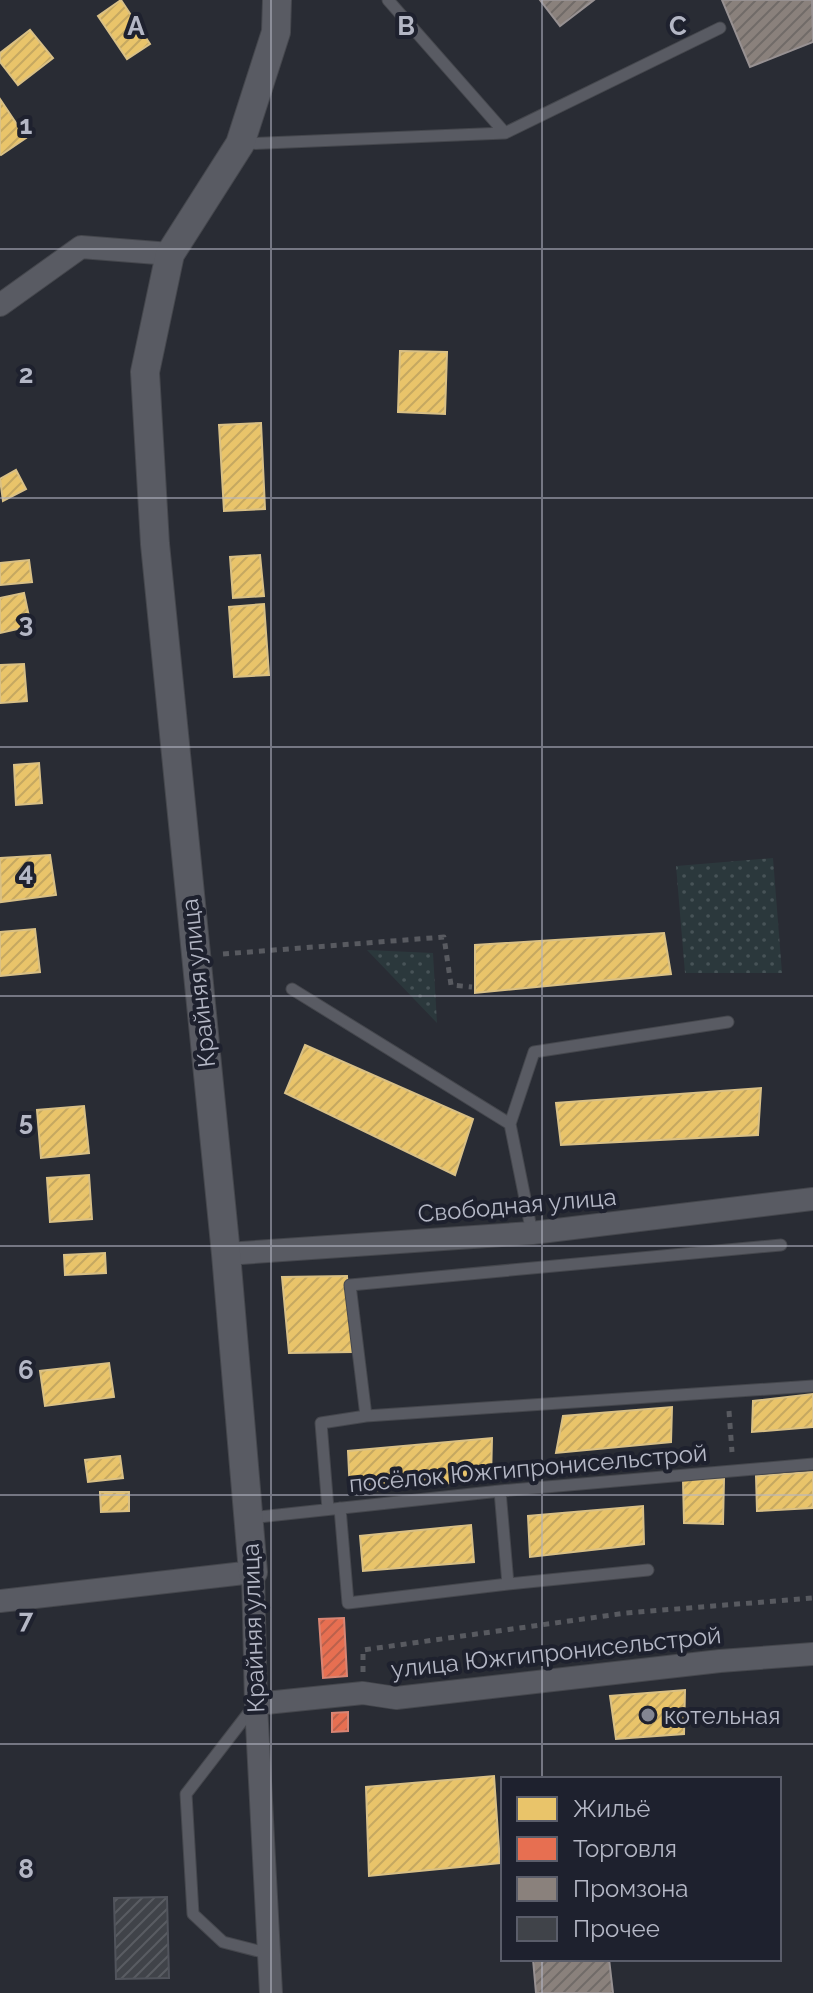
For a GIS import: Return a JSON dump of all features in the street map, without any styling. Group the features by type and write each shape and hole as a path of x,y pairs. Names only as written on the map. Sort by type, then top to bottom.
{"street":[{"name":"Крайняя улица","path":"271,1993 256,1704 253,1572 226,1254 155,544 145,372 170,254 240,144 276,32 277,0"},
{"path":"0,305 81,247 170,254"},
{"name":"Свободная улица","path":"226,1254 532,1233 813,1199"},
{"path":"0,1601 253,1572"},
{"name":"улица Южгипронисельстрой","path":"256,1704 363,1693 396,1698 720,1661 813,1654"}],"lane":[{"path":"388,0 505,133"},
{"path":"240,144 505,133 720,28"},
{"path":"292,989 510,1124"},
{"path":"532,1233 510,1124 534,1052 728,1022"},
{"path":"366,1416 350,1285 781,1245"},
{"path":"648,1570 348,1603 321,1423 366,1416 813,1386"},
{"name":"посёлок Южгипронисельстрой","path":"248,1518 500,1491 813,1464"},
{"path":"500,1491 508,1584"},
{"path":"256,1704 186,1794 193,1914 223,1942 270,1954"}],"path":[{"path":"195,956 444,937 451,985 472,987"},
{"path":"728,1394 733,1471"},
{"path":"363,1693 363,1650 626,1613 813,1598"}],"shaded area":[{"path":"773,858 782,973 685,973 676,866"},
{"path":"367,950 433,953 437,1023"}],"building: Жильё":[{"path":"121,0 150,44 127,59 98,16"},
{"path":"30,30 53,58 18,85 0,62 0,53"},
{"path":"0,99 26,138 1,155 0,154"},
{"path":"400,351 447,352 445,414 398,412"},
{"path":"261,423 265,509 224,511 219,425"},
{"path":"16,470 26,489 3,501 0,479"},
{"path":"260,555 264,596 233,598 230,557"},
{"path":"29,560 32,582 0,585 0,563"},
{"path":"24,593 31,626 0,633 0,598"},
{"path":"264,604 269,675 234,677 229,607"},
{"path":"24,664 27,701 0,703 0,665"},
{"path":"39,763 42,803 16,805 14,765"},
{"path":"50,855 56,895 1,902 0,858"},
{"path":"35,929 40,972 0,976 0,932"},
{"path":"664,933 671,974 475,993 475,945"},
{"path":"305,1045 473,1119 455,1175 285,1093"},
{"path":"761,1088 758,1135 561,1145 556,1103"},
{"path":"84,1106 89,1153 41,1158 37,1110"},
{"path":"89,1175 92,1219 50,1222 47,1178"},
{"path":"105,1253 106,1273 65,1275 64,1255"},
{"path":"347,1276 352,1352 289,1353 282,1277"},
{"path":"109,1363 114,1397 45,1406 40,1371"},
{"path":"813,1394 813,1427 752,1432 753,1401"},
{"path":"672,1407 671,1442 556,1453 563,1416"},
{"path":"492,1438 491,1479 350,1493 348,1451"},
{"path":"120,1456 123,1478 88,1482 85,1460"},
{"path":"813,1472 813,1508 757,1511 756,1476"},
{"path":"724,1479 723,1524 684,1523 683,1480"},
{"path":"100,1492 129,1492 129,1511 101,1512"},
{"path":"643,1506 644,1544 530,1557 528,1516"},
{"path":"471,1525 474,1562 363,1571 360,1536"},
{"name":"котельная","path":"685,1690 684,1734 616,1739 610,1696"},
{"path":"494,1776 500,1863 369,1876 366,1787"}],"building: Торговля":[{"path":"344,1618 347,1676 323,1678 319,1619"},
{"path":"348,1712 348,1731 332,1732 332,1713"}],"building: Промзона":[{"path":"540,0 594,0 560,26"},
{"path":"722,0 812,0 813,42 750,67"},
{"path":"533,1961 609,1961 613,1993 536,1993"}],"building: Прочее":[{"path":"167,1897 169,1978 116,1979 114,1898"}],"place":[{"name":"котельная","path":"648,1715"}]}
